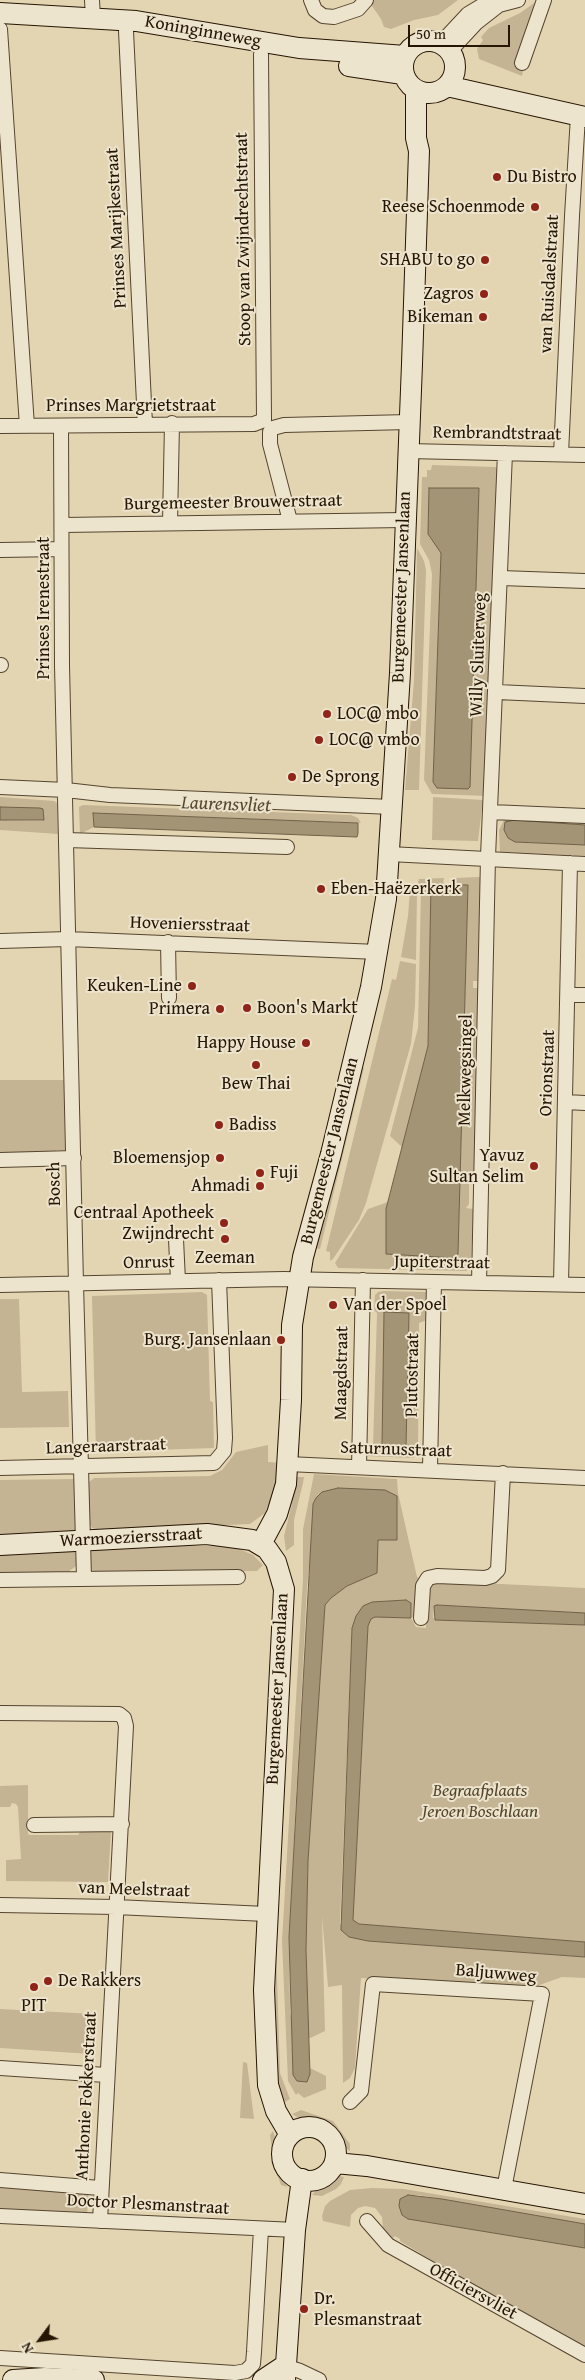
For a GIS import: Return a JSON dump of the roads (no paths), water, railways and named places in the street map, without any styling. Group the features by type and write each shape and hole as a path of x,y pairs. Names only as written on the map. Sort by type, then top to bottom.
{"street":[{"path":"311,0 316,10 323,16 334,17 358,8 366,1"},
{"path":"445,47 499,5 518,0"},
{"path":"522,63 544,0"},
{"name":"Koninginneweg","path":"0,13 92,8 164,25 404,65"},
{"name":"Koninginneweg","path":"0,23 126,31 304,62 404,65"},
{"path":"0,29 27,426"},
{"name":"Prinses Marijkestraat","path":"126,31 145,424"},
{"path":"438,85 454,61 445,47 422,41 414,45 404,65 408,83 438,85 583,112"},
{"name":"Stoop van Zwijndrechtstraat","path":"261,54 265,415 270,444 290,521"},
{"name":"Burgemeester Jansenlaan","path":"290,2135 276,2111 267,2077 264,1990 266,1914 284,1589 276,1562 261,1544 277,1514 286,1484 292,1326 299,1279 354,1062 378,952 386,899 400,674 404,520 419,151 425,140 438,85"},
{"name":"van Ruisdaelstraat","path":"561,454 572,216 583,112"},
{"name":"Prinses Margrietstraat","path":"0,426 172,423 254,424 274,428 284,425 409,422"},
{"path":"170,523 172,423"},
{"name":"Prinses Irenestraat","path":"61,426 61,549 66,790"},
{"name":"Rembrandtstraat","path":"408,451 585,455"},
{"name":"Willy Sluiterweg","path":"488,857 497,692 505,453"},
{"name":"Burgemeester Brouwerstraat","path":"62,525 404,520"},
{"path":"0,550 61,549"},
{"path":"501,578 585,581"},
{"path":"497,692 585,696"},
{"path":"0,787 66,790 110,796 392,807"},
{"name":"Bosch","path":"66,790 84,1578"},
{"path":"491,812 585,816"},
{"path":"67,840 287,847"},
{"path":"389,854 488,857 585,864"},
{"name":"Melkwegsingel","path":"479,1283 488,857"},
{"name":"Orionstraat","path":"561,1284 569,995 570,863"},
{"name":"Hoveniersstraat","path":"0,941 68,939 378,952"},
{"path":"168,942 169,998"},
{"path":"569,995 585,995"},
{"path":"566,1102 585,1103"},
{"path":"0,1160 74,1158"},
{"path":"176,1239 178,1281"},
{"name":"Jupiterstraat","path":"299,1279 585,1285"},
{"name":"Onrust","path":"0,1285 299,1279"},
{"name":"Langeraarstraat","path":"0,1468 214,1463 224,1451 219,1280"},
{"name":"Maagdstraat","path":"359,1467 363,1280"},
{"name":"Plutostraat","path":"430,1469 434,1282"},
{"name":"Saturnusstraat","path":"288,1464 430,1469 585,1478"},
{"path":"421,1618 423,1586 428,1578 437,1576 485,1578 492,1576 498,1570 503,1474"},
{"name":"Warmoeziersstraat","path":"0,1545 83,1539 207,1534 243,1537 261,1544"},
{"name":"Warmoeziersstraat","path":"0,1580 238,1577"},
{"name":"Anthonie Fokkerstraat","path":"0,1713 119,1714 124,1718 126,1726 122,1824 100,2188 100,2220"},
{"path":"34,1825 122,1824"},
{"name":"van Meelstraat","path":"0,1905 116,1907 266,1914"},
{"name":"Baljuwweg","path":"350,2102 361,2091 373,1984 542,1994 504,2189"},
{"path":"0,2068 106,2075"},
{"path":"309,2127 325,2132 333,2142 336,2150 335,2163 320,2178 302,2180 290,2172 283,2161 283,2147 290,2135 296,2130 309,2127"},
{"path":"335,2163 367,2166 585,2204"},
{"name":"Doctor Plesmanstraat","path":"0,2180 100,2188"},
{"path":"285,2373 295,2230 302,2180"},
{"name":"Doctor Plesmanstraat","path":"0,2216 295,2230"},
{"name":"Officiersvliet","path":"367,2221 388,2245 585,2355"},
{"path":"258,2372 261,2229"},
{"path":"0,2358 235,2372 285,2373 300,2371 319,2380"},
{"path":"13,2380 45,2378 94,2380"}],"place":[{"name":"Du Bistro","path":"497,177"},
{"name":"Reese Schoenmode","path":"535,207"},
{"name":"SHABU to go","path":"485,260"},
{"name":"Zagros","path":"484,294"},
{"name":"Bikeman","path":"483,317"},
{"name":"LOC@ mbo","path":"327,714"},
{"name":"LOC@ vmbo","path":"319,740"},
{"name":"De Sprong","path":"292,777"},
{"name":"Eben-Haëzerkerk","path":"321,889"},
{"name":"Keuken-Line","path":"192,986"},
{"name":"Boon's Markt","path":"247,1008"},
{"name":"Primera","path":"220,1009"},
{"name":"Happy House","path":"306,1043"},
{"name":"Bew Thai","path":"256,1065"},
{"name":"Badiss","path":"219,1125"},
{"name":"Bloemensjop","path":"220,1158"},
{"name":"Yavuz Sultan Selim","path":"534,1166"},
{"name":"Fuji","path":"260,1173"},
{"name":"Ahmadi","path":"260,1186"},
{"name":"Centraal Apotheek Zwijndrecht","path":"224,1223"},
{"name":"Zeeman","path":"225,1239"},
{"name":"Van der Spoel","path":"333,1305"},
{"name":"Burg. Jansenlaan","path":"281,1340"},
{"name":"De Rakkers","path":"48,1981"},
{"name":"PIT","path":"34,1987"},
{"name":"Dr. Plesmanstraat","path":"304,2309"}],"water label":[{"name":"Laurensvliet","path":"226,805"}],"park label":[{"name":"Begraafplaats Jeroen Boschlaan","path":"480,1801"}]}
